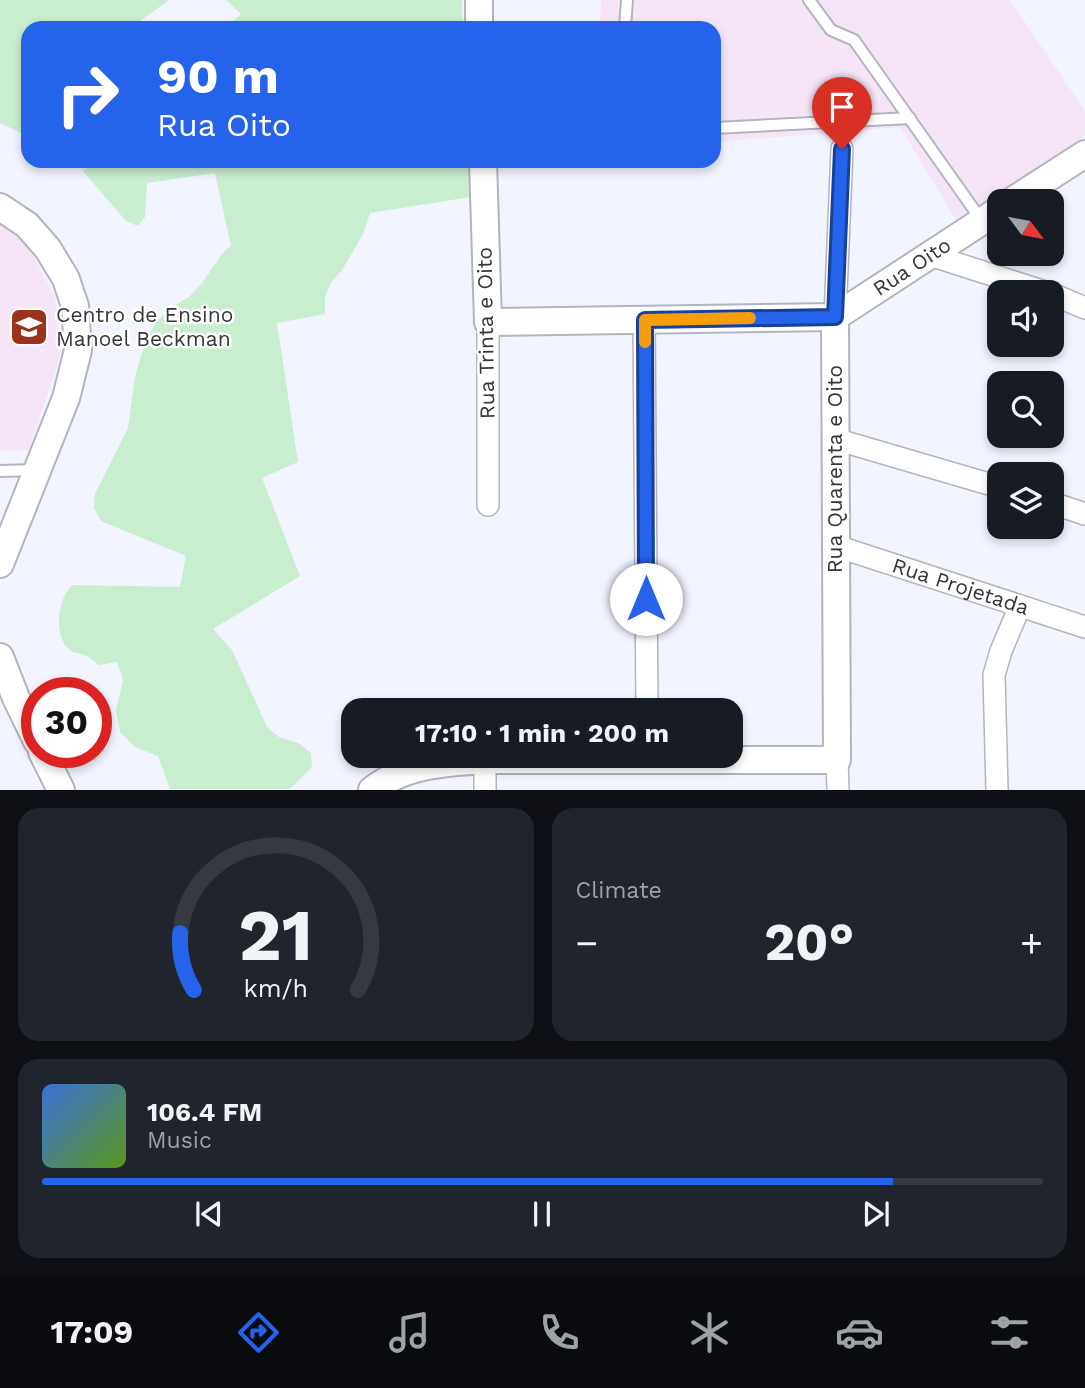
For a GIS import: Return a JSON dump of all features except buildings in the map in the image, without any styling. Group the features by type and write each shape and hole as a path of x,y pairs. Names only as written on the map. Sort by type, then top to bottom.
{"street":[{"path":"479,0 480,21"},
{"name":"Rua Quarenta e Oito","path":"838,789 835,317 842,149"},
{"path":"1031,189 1085,154"},
{"name":"Rua Trinta e Oito","path":"483,168 488,322 488,505"},
{"path":"0,207 27,225 48,248 66,279 75,306 78,350 66,398 0,564"},
{"name":"Rua Oito","path":"835,317 987,217"},
{"path":"930,255 1008,280"},
{"path":"1064,299 1085,308"},
{"path":"488,322 835,317"},
{"path":"645,320 647,698"},
{"path":"835,439 987,483"},
{"path":"1064,507 1085,514"},
{"name":"Rua Projetada","path":"836,546 1085,627"},
{"path":"997,789 994,675 1020,606"},
{"path":"0,657 8,702 21,719"},
{"path":"743,759 837,760"},
{"path":"50,768 61,789"},
{"path":"372,789 382,781 413,768"},
{"path":"485,768 485,789"}],"lane":[{"path":"625,21 626,0"},
{"path":"809,0 831,30 854,40 910,118 987,211"},
{"path":"721,128 910,118"},
{"path":"0,471 36,470"}],"shaded area":[{"path":"601,0 1010,0 1085,111 1085,136 1004,189 987,189 987,200 956,220 900,127 721,141 721,21 600,21"},
{"name":"Centro de Ensino Manoel Beckman","path":"0,225 26,243 55,297 60,356 29,450 0,451"}],"green space":[{"path":"0,0 169,0 140,21 21,21 21,133 0,123"},
{"path":"226,0 462,0 463,21 234,21 241,14"},
{"path":"86,168 469,168 470,197 370,213 363,234 342,270 330,284 325,297 325,314 277,323 298,462 262,478 300,576 213,629 232,650 267,727 279,737 298,743 311,753 312,767 290,789 170,789 158,756 135,747 120,732 116,710 123,680 117,662 99,665 87,656 72,651 61,636 59,617 63,598 73,585 180,587 186,556 101,521 94,508 95,494 128,428 135,377 146,339 157,321 172,307 189,297 231,246 215,173 147,183 145,217 138,226 126,221 83,171"}],"slow traffic":[{"path":"645,342 645,320 750,318"}],"place":[{"name":"Centro de Ensino Manoel Beckman","path":"29,327"}],"route":[{"path":"646,599 645,320 835,317 842,149"}]}
